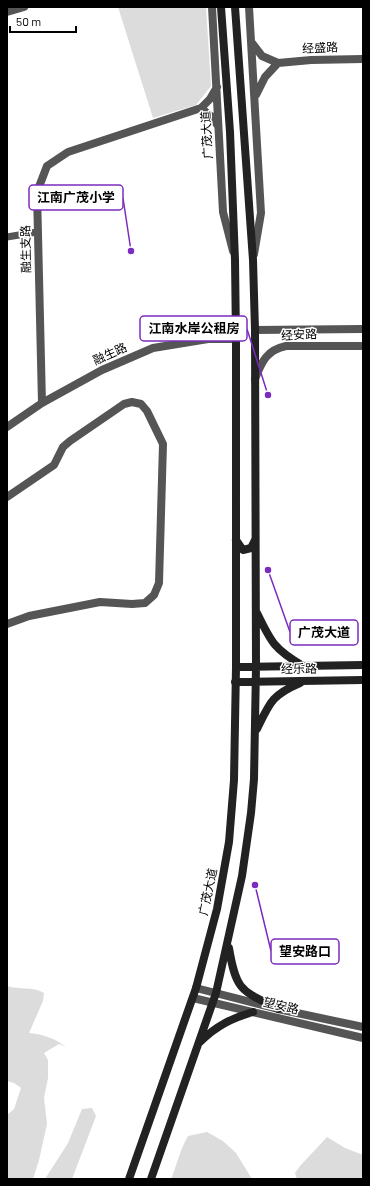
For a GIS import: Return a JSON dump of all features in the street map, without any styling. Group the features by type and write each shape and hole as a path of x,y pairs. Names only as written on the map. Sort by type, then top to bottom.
{"main road":[{"name":"广茂大道","path":"129,1179 196,988 217,909 230,842 234,780 236,667 236,338 235,260 230,132 221,7"},
{"path":"151,1179 216,993 236,910 247,844 254,779 256,732 255,330 253,260 235,7"},
{"path":"236,539 243,550 251,548 256,539"},
{"path":"256,610 269,637 282,654 303,666"},
{"name":"经乐路","path":"236,667 363,665"},
{"name":"经乐路","path":"235,682 363,680"},
{"path":"256,732 268,707 281,691 304,681"},
{"path":"228,943 234,975 240,985 246,993 278,1010"},
{"path":"198,1044 210,1032 232,1018 253,1012"}],"street":[{"path":"7,12 24,7"},
{"name":"广茂大道","path":"212,7 223,212 235,260"},
{"path":"249,7 256,97 261,213 253,260"},
{"path":"252,43 262,56 278,63 265,77 256,97"},
{"name":"经盛路","path":"278,63 311,60 363,59"},
{"path":"217,87 210,99 201,108 211,116 219,127"},
{"name":"融生支路","path":"42,403 37,232 38,192 47,166 68,152 201,108"},
{"path":"7,237 37,232"},
{"name":"经安路","path":"255,330 363,329"},
{"name":"融生路","path":"7,427 42,403 102,370 154,348 208,339 236,338"},
{"name":"经安路","path":"255,380 266,356 278,348 286,346 363,346"},
{"path":"7,497 54,465 63,447 70,441 124,404 132,402 141,404 147,411 163,444 159,583 154,595 145,603 132,604 100,602 29,616 7,624"},
{"name":"望安路","path":"196,988 278,1010 363,1027"},
{"name":"望安路","path":"192,998 363,1038"}],"shaded area":[{"path":"118,7 206,7 211,86 196,105 153,118"},
{"path":"7,986 30,989 44,993 43,1001 29,1033 49,1037 66,1047 59,1044 44,1053 48,1060 48,1078 44,1098 47,1124 33,1179 7,1179 7,1115 14,1109 21,1088 14,1083 7,1081"},
{"path":"92,1108 96,1116 72,1179 45,1179 68,1143 82,1109"},
{"path":"207,1132 223,1141 236,1153 252,1179 171,1179 188,1136"},
{"path":"327,1137 345,1148 363,1155 363,1179 297,1179 295,1173 300,1166"}],"place":[{"name":"江南广茂小学","path":"131,251"},
{"name":"江南水岸公租房","path":"268,395"},
{"name":"广茂大道","path":"268,570"},
{"name":"望安路口","path":"255,885"}]}
